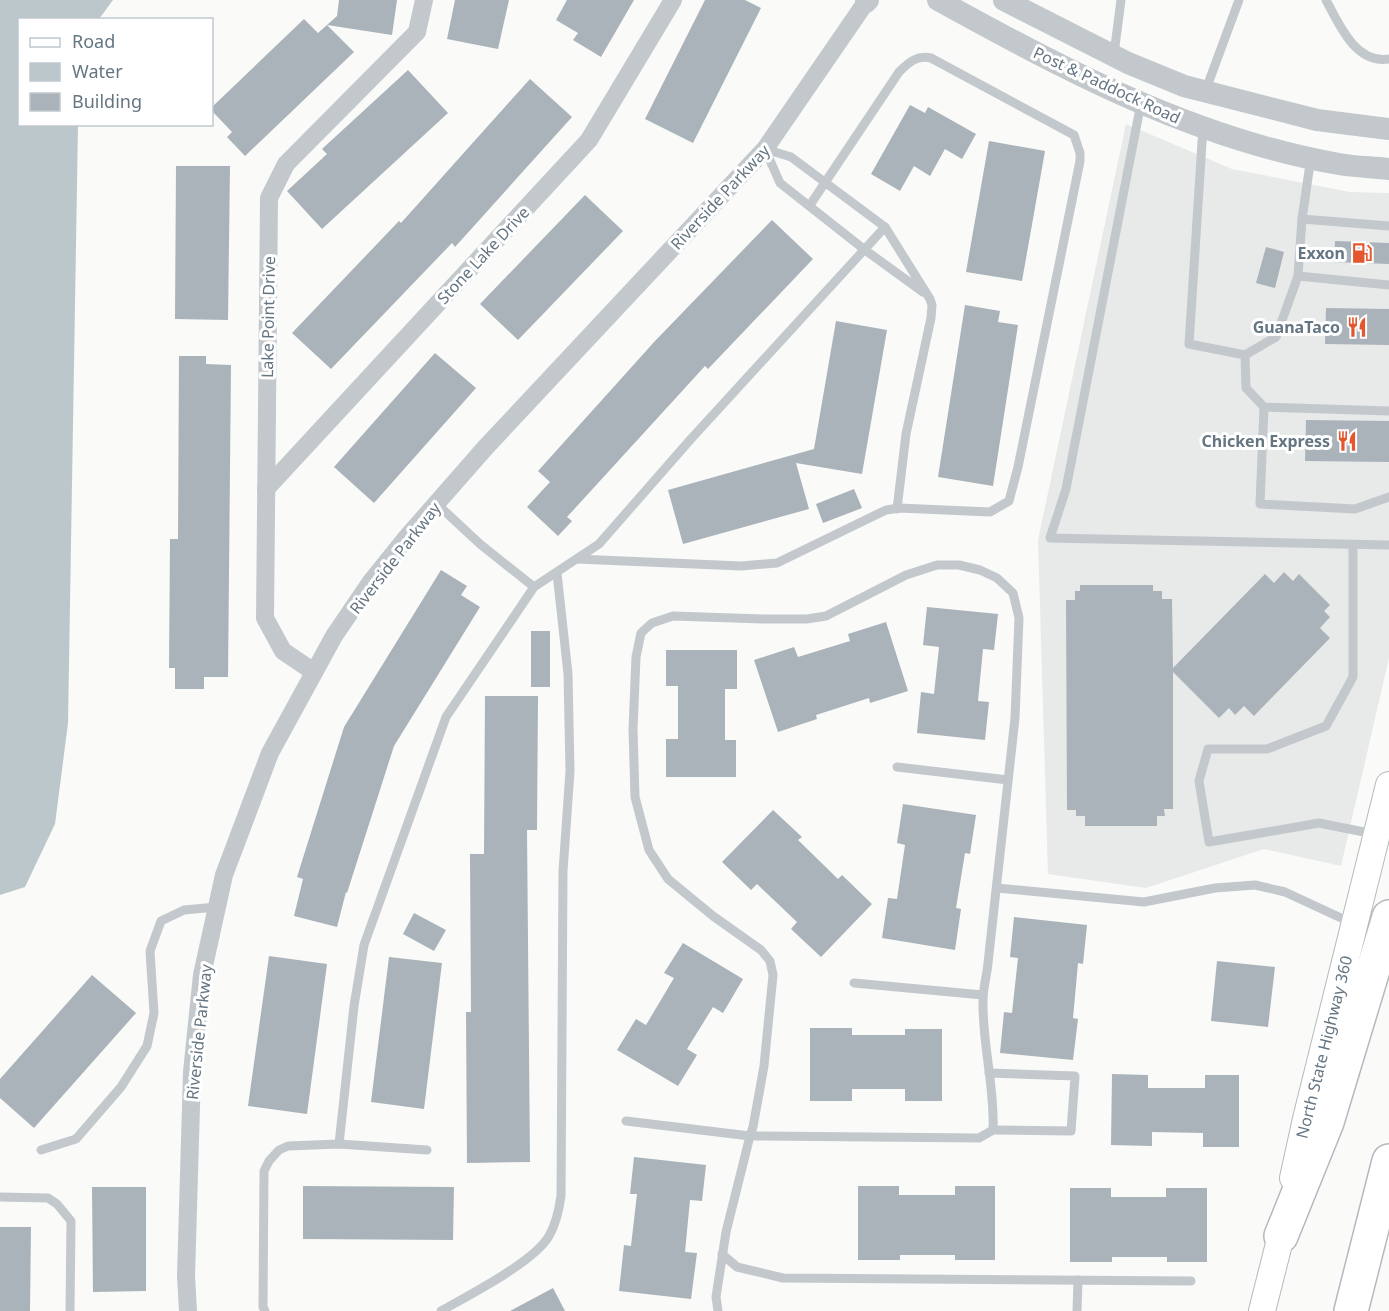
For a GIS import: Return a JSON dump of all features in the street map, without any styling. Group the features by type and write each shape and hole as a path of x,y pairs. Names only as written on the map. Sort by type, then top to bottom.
{"highway":[{"path":"1281,1236 1327,1122 1389,917"},
{"path":"1351,1311 1389,1161"}],"main road":[{"name":"North State Highway 360","path":"1262,1311 1281,1236 1305,1119 1389,785"}],"street":[{"name":"Lake Point Drive","path":"315,672 284,651 265,618 269,198 286,164 417,32 424,0"},
{"name":"Stone Lake Drive","path":"266,489 590,140 674,0"},
{"name":"Post & Paddock Road","path":"938,0 1021,45 1141,103 1203,127 1268,147 1339,164 1389,169"},
{"name":"Post & Paddock Road","path":"1004,0 1114,57 1184,87 1317,120 1389,129"},
{"name":"Riverside Parkway","path":"188,1311 186,1276 192,1072 202,975 224,875 270,753 334,636 370,583 485,448 765,149 866,1"},
{"path":"1203,127 1205,92"}],"lane":[{"path":"1114,57 1121,0"},
{"path":"1205,92 1239,0"},
{"path":"1326,0 1351,43 1367,56 1389,59"},
{"path":"577,559 741,566 777,563 885,510 990,512 1010,501 1069,222 1080,153 1074,135 925,56 912,60 899,72 810,205"},
{"path":"1141,103 1066,489 1050,538 1389,545"},
{"path":"1203,127 1189,344 1245,355 1276,336 1298,276 1302,219 1311,157"},
{"path":"765,149 792,157 885,227 932,305 906,434 897,509"},
{"path":"765,149 780,183 927,295"},
{"path":"1302,219 1389,226"},
{"path":"339,1144 354,1006 364,945 446,717 534,587 599,544 690,440 885,227"},
{"path":"1298,276 1389,285"},
{"path":"1245,355 1246,387 1264,407 1260,504 1355,509 1389,496"},
{"path":"1264,407 1389,411"},
{"path":"437,504 496,557 534,587"},
{"path":"1353,544 1353,677 1326,726 1267,749 1208,749 1199,781 1209,842 1319,823 1376,835"},
{"path":"718,1311 716,1298 726,1232 750,1136 764,1066 773,975 770,961 761,950 713,916 668,879 649,850 635,797 633,729 636,657 641,633 652,623 673,616 807,619 826,616 906,575 937,565 959,565 980,570 997,578 1013,593 1019,618 1015,718 983,995 994,1113 993,1130"},
{"path":"441,1311 538,1251 549,1236 557,1219 561,1196 563,871 570,771 568,674 557,573"},
{"path":"897,767 1008,780"},
{"path":"997,888 1144,902 1215,888 1255,885 1285,892 1354,924"},
{"path":"41,1150 76,1139 121,1087 147,1047 154,1013 150,951 160,921 184,910 217,908"},
{"path":"854,983 983,995"},
{"path":"626,1121 750,1136 978,1138 993,1130 1071,1131 1075,1076 989,1073"},
{"path":"265,1311 263,1307 264,1172 269,1161 279,1150 288,1146 339,1144 427,1150"},
{"path":"0,1197 48,1198 57,1204 71,1221 70,1311"},
{"path":"722,1254 737,1267 783,1278 1191,1281"},
{"path":"1077,1311 1078,1280"}],"shaded area":[{"path":"1126,124 1232,169 1350,192 1389,193 1389,658 1341,866 1264,849 1146,888 1048,874 1038,540"}],"water":[{"path":"0,0 113,0 100,18 18,18 18,126 78,126 68,723 55,824 25,887 0,895"}],"building":[{"path":"339,0 397,0 392,35 327,25 354,52 245,156 227,137 232,132 213,112 213,106 304,19 318,33 337,16"},
{"path":"455,0 509,0 498,49 447,39"},
{"path":"567,0 634,0 601,57 573,40 578,33 556,20"},
{"path":"705,0 745,0 761,8 693,143 645,119"},
{"path":"408,70 448,113 322,229 287,191 327,154 322,149"},
{"path":"530,79 572,117 455,247 452,243 331,369 292,333 399,221 401,223"},
{"path":"910,105 925,113 928,107 976,134 962,159 945,149 930,176 914,166 900,191 871,174"},
{"path":"989,141 1045,151 1022,281 966,272"},
{"path":"176,166 230,166 228,320 175,319"},
{"path":"585,195 623,231 518,340 480,304"},
{"path":"772,220 813,259 708,369 705,366 567,517 572,521 558,536 527,507 550,482 538,471 655,341"},
{"name":"Exxon","path":"1335,241 1389,243 1389,264 1334,262"},
{"path":"1266,247 1284,252 1275,288 1256,283"},
{"path":"965,305 1000,311 998,322 1018,325 993,486 938,477"},
{"name":"GuanaTaco","path":"1326,308 1389,309 1389,345 1325,344"},
{"path":"836,321 887,330 862,474 796,463 809,509 683,544 668,490 814,449"},
{"path":"435,353 476,388 374,503 334,467"},
{"path":"179,356 206,356 206,364 231,365 228,677 204,677 204,689 175,689 175,668 169,668 170,539 178,539"},
{"name":"Chicken Express","path":"1306,420 1389,421 1389,462 1305,461"},
{"path":"854,489 862,508 823,523 816,504"},
{"path":"441,570 467,586 461,595 480,607 394,746 346,892 337,927 294,916 303,879 297,877 344,727"},
{"path":"1284,572 1293,581 1299,574 1330,605 1324,611 1330,617 1320,628 1330,638 1254,716 1244,706 1235,715 1229,708 1219,718 1173,672 1173,809 1164,809 1165,816 1157,816 1157,826 1085,826 1085,816 1076,816 1076,810 1067,810 1066,600 1075,600 1075,591 1080,591 1080,585 1153,585 1153,591 1162,591 1162,599 1172,599 1173,668 1265,574 1274,583"},
{"path":"927,607 998,614 994,650 983,649 978,701 989,702 985,740 917,733 921,692 934,694 939,647 923,645"},
{"path":"886,622 908,691 870,703 869,698 816,715 817,719 778,732 754,660 794,647 798,657 850,641 848,634"},
{"path":"531,631 550,631 550,687 531,687"},
{"path":"666,650 737,650 737,689 725,689 725,740 736,740 736,777 666,777 666,739 678,739 678,686 666,686"},
{"path":"485,696 538,696 537,830 527,830 530,1162 467,1163 466,1012 471,1012 470,854 484,854"},
{"path":"903,804 976,815 970,854 965,853 956,908 961,909 955,950 882,938 888,898 897,899 905,845 897,843"},
{"path":"773,810 802,837 798,840 838,879 842,875 872,904 821,957 791,929 797,922 757,884 751,890 722,862"},
{"path":"414,913 446,930 434,951 403,934"},
{"path":"1014,917 1087,925 1083,964 1078,963 1073,1018 1078,1019 1073,1060 1000,1053 1004,1012 1012,1013 1018,958 1010,957"},
{"path":"683,943 743,979 723,1013 713,1007 687,1049 697,1055 678,1086 617,1050 636,1019 646,1025 674,978 664,973"},
{"path":"269,956 327,964 307,1114 248,1106"},
{"path":"389,957 442,963 424,1109 371,1102"},
{"path":"1217,961 1275,967 1268,1027 1211,1021"},
{"path":"92,975 136,1013 34,1128 0,1098 0,1079"},
{"path":"810,1028 852,1028 852,1035 905,1035 905,1029 942,1029 942,1101 905,1101 905,1089 852,1089 852,1101 810,1101"},
{"path":"1112,1074 1148,1075 1148,1088 1205,1088 1205,1075 1239,1075 1239,1147 1203,1147 1203,1133 1152,1132 1152,1146 1111,1145"},
{"path":"634,1157 706,1165 702,1201 690,1200 685,1252 697,1253 691,1299 619,1291 624,1245 631,1246 637,1194 630,1194"},
{"path":"303,1186 454,1187 453,1240 303,1239"},
{"path":"858,1186 899,1186 899,1195 955,1195 955,1186 995,1186 995,1260 955,1260 955,1255 900,1255 900,1260 858,1260"},
{"path":"92,1187 146,1187 146,1291 93,1292"},
{"path":"1070,1188 1111,1188 1111,1197 1166,1197 1166,1188 1207,1188 1207,1262 1167,1262 1167,1257 1112,1257 1112,1262 1070,1262"},
{"path":"0,1227 31,1227 30,1311 0,1311"},
{"path":"553,1288 565,1311 510,1311"}],"place":[{"name":"Exxon","path":"1362,253"},
{"name":"GuanaTaco","path":"1357,327"},
{"name":"Chicken Express","path":"1347,441"}]}
